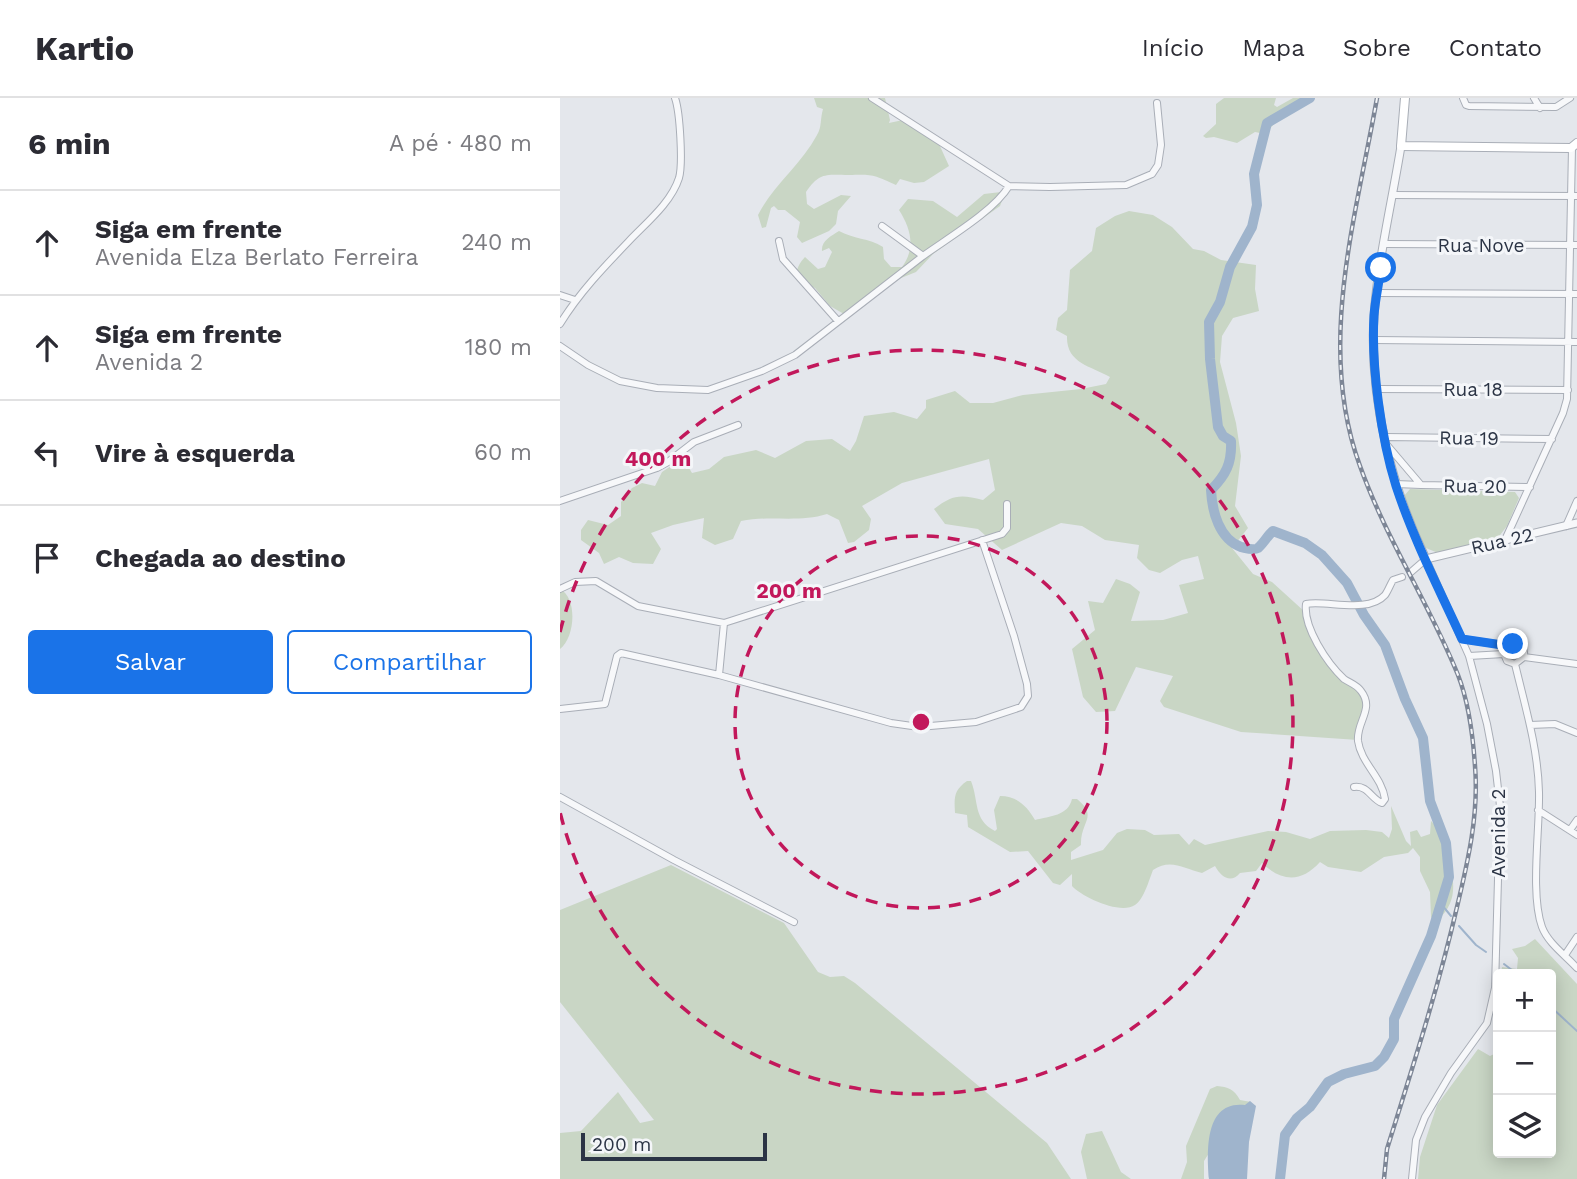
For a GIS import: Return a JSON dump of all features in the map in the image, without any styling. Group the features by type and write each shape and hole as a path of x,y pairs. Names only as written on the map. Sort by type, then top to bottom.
{"main road":[{"path":"1405,98 1401,146 1575,146"}],"street":[{"path":"560,324 575,300 672,193 680,176 679,109 675,98"},
{"path":"872,98 1009,186 1050,187 1126,185 1152,174 1158,165 1161,145 1157,103"},
{"path":"1519,108 1526,98"},
{"path":"1534,98 1540,108"},
{"path":"1464,101 1540,108 1556,107 1570,98"},
{"name":"Avenida 2","path":"1401,146 1374,316 1378,389 1396,484 1469,656 1487,724 1500,806 1495,988 1487,1023 1424,1117 1416,1140 1412,1179"},
{"path":"1505,540 1563,413 1568,390 1573,342 1575,146"},
{"path":"560,346 588,365 620,381 657,388 708,390 762,371 795,355 989,207 1009,186"},
{"path":"1393,195 1573,196"},
{"path":"882,226 923,256"},
{"path":"779,241 783,259 838,321"},
{"name":"Rua Nove","path":"1385,244 1573,245"},
{"path":"1377,293 1573,294"},
{"path":"560,295 575,300"},
{"path":"1374,340 1573,342"},
{"name":"Rua 18","path":"1378,389 1568,390"},
{"path":"560,501 657,468 694,442 738,425"},
{"name":"Rua 19","path":"1387,441 1552,439"},
{"name":"Rua 20","path":"1387,441 1421,485"},
{"name":"Rua 20","path":"1396,484 1530,487"},
{"path":"1566,526 1577,501"},
{"path":"560,589 575,582 596,581 638,606 724,623 1005,531 1007,504"},
{"name":"Rua 22","path":"1426,559 1577,523"},
{"path":"560,709 605,704 617,656 621,653 719,675 891,723 919,727 976,722 1021,707 1028,696 1027,684 982,540"},
{"path":"1411,572 1426,559"},
{"path":"1354,787 1365,789 1382,803 1385,799 1384,790 1361,752 1358,740 1368,701 1360,689 1344,679 1322,652 1305,612 1307,604 1312,603 1348,606 1377,601 1384,596 1393,580 1402,577"},
{"path":"719,675 724,623"},
{"path":"1462,639 1521,646 1524,657"},
{"path":"1504,654 1509,646"},
{"path":"1469,656 1504,654"},
{"path":"1504,654 1507,661 1515,664"},
{"path":"1515,664 1524,657 1577,664"},
{"path":"1515,664 1536,759 1541,925 1553,944 1577,968"},
{"path":"1530,725 1555,724 1577,733"},
{"path":"560,797 794,922"},
{"path":"1538,810 1577,835"},
{"path":"1570,830 1577,820"},
{"path":"1565,955 1577,937"}],"green space":[{"path":"814,98 885,98 889,123 903,120 939,144 949,166 924,182 914,183 900,179 896,185 869,175 824,176 815,181 806,192 807,204 814,209 841,195 851,196 838,211 836,224 829,231 802,243 797,237 800,222 785,210 778,210 774,206 766,227 762,228 758,215 764,204 819,132 823,109 817,107"},
{"path":"1224,98 1276,98 1274,105 1277,107 1293,98 1304,98 1281,116 1265,134 1255,132 1237,143 1203,136 1216,124 1216,104"},
{"path":"1001,192 1003,198 1000,206 933,254 916,272 901,278 844,314 830,306 815,288 797,281 798,268 805,257 818,269 825,267 832,252 829,248 822,251 823,244 839,231 883,247 884,259 891,267 902,267 909,253 910,238 899,210 908,199 933,201 957,217 984,194"},
{"path":"1129,211 1153,215 1172,227 1193,249 1204,251 1221,260 1256,265 1255,289 1259,311 1233,318 1222,336 1220,362 1236,423 1241,456 1235,506 1248,528 1232,548 1253,574 1272,582 1305,612 1323,652 1344,679 1360,689 1368,701 1358,740 1241,732 1164,707 1160,701 1173,676 1136,667 1115,711 1096,712 1083,697 1072,649 1095,630 1088,601 1103,603 1116,579 1130,584 1140,592 1131,621 1163,620 1188,613 1179,585 1204,579 1198,556 1182,560 1160,573 1149,570 1137,558 1139,545 1105,540 1082,526 1061,523 1002,550 978,529 945,524 934,509 940,504 957,497 983,500 995,490 989,459 902,483 862,506 871,519 869,530 854,542 848,543 839,520 827,514 806,518 741,521 733,539 715,545 702,538 704,518 673,525 651,533 661,549 653,564 633,563 619,557 604,564 599,553 581,540 581,530 588,520 608,525 621,516 621,502 632,488 642,483 655,486 662,472 683,458 692,473 709,469 724,457 756,450 775,458 806,441 832,439 850,451 864,416 894,412 917,419 926,408 926,400 955,391 970,403 993,403 1023,395 1106,384 1110,377 1075,358 1070,352 1067,336 1056,330 1058,318 1067,310 1070,270 1092,251 1096,228"},
{"path":"1410,489 1515,492 1519,498 1507,526 1497,539 1438,553 1426,548 1405,502 1404,496"},
{"path":"560,589 570,601 572,618 569,636 560,649"},
{"path":"967,781 971,781 980,816 988,827 995,831 994,810 1000,796 1021,803 1035,820 1062,812 1067,809 1072,799 1077,799 1088,815 1081,845 1071,852 1071,860 1103,850 1117,833 1127,829 1145,830 1154,835 1179,834 1189,845 1194,839 1205,845 1268,831 1286,832 1310,839 1330,831 1366,830 1382,832 1389,838 1392,829 1391,806 1406,841 1411,846 1410,832 1417,830 1421,837 1430,834 1431,821 1442,833 1450,857 1452,898 1438,920 1433,920 1430,892 1420,871 1420,857 1413,848 1408,853 1384,857 1361,872 1328,867 1320,862 1306,874 1291,878 1277,874 1262,863 1256,871 1240,873 1230,879 1223,876 1215,866 1202,873 1166,865 1153,870 1144,894 1135,905 1128,908 1111,906 1092,899 1072,886 1072,874 1060,885 1053,883 1028,851 1010,852 968,827 967,815 955,813 957,791"},
{"path":"671,865 784,923 818,972 830,977 844,976 855,983 1047,1143 1071,1179 560,1179 560,1133 581,1131 618,1092 640,1123 654,1120 560,1002 560,910"},
{"path":"1535,939 1577,984 1577,1179 1418,1179 1420,1157 1437,1105 1478,1049 1490,1056 1493,1054 1493,1158 1556,1158 1556,969 1517,969 1518,958 1512,949 1525,946"},
{"path":"1217,1086 1230,1089 1240,1100 1251,1102 1216,1142 1204,1161 1204,1179 1181,1179 1187,1162 1186,1146 1210,1089"},
{"path":"1102,1131 1121,1172 1131,1179 1087,1179 1081,1152 1086,1134"}],"water":[{"path":"1250,1101 1256,1106 1249,1142 1247,1179 1209,1179 1209,1142 1215,1119 1222,1111"}],"waterway":[{"path":"1280,1179 1285,1135 1297,1118 1310,1107 1328,1082 1344,1074 1375,1066 1384,1057 1394,1039 1394,1019 1431,936 1449,877 1446,843 1430,801 1423,738 1385,645 1364,615 1347,583 1322,555 1305,543 1273,531 1256,549 1233,543 1222,531 1213,507 1211,490 1227,468 1231,441 1223,436 1218,427 1210,359 1209,322 1220,302 1230,267 1252,227 1257,205 1254,174 1267,123 1310,98"},
{"path":"1442,905 1451,916"},
{"path":"1459,926 1486,952"},
{"path":"1504,964 1510,969"},
{"path":"1556,1012 1577,1031"}],"railway":[{"path":"1377,98 1344,282 1341,375 1347,421 1370,493 1447,648 1462,686 1472,731 1476,784 1472,837 1450,938 1387,1149 1384,1179"}],"route":[{"path":"1381,268 1374,316 1375,369 1381,416 1396,484 1414,534 1462,639 1509,646 1513,644"}]}
